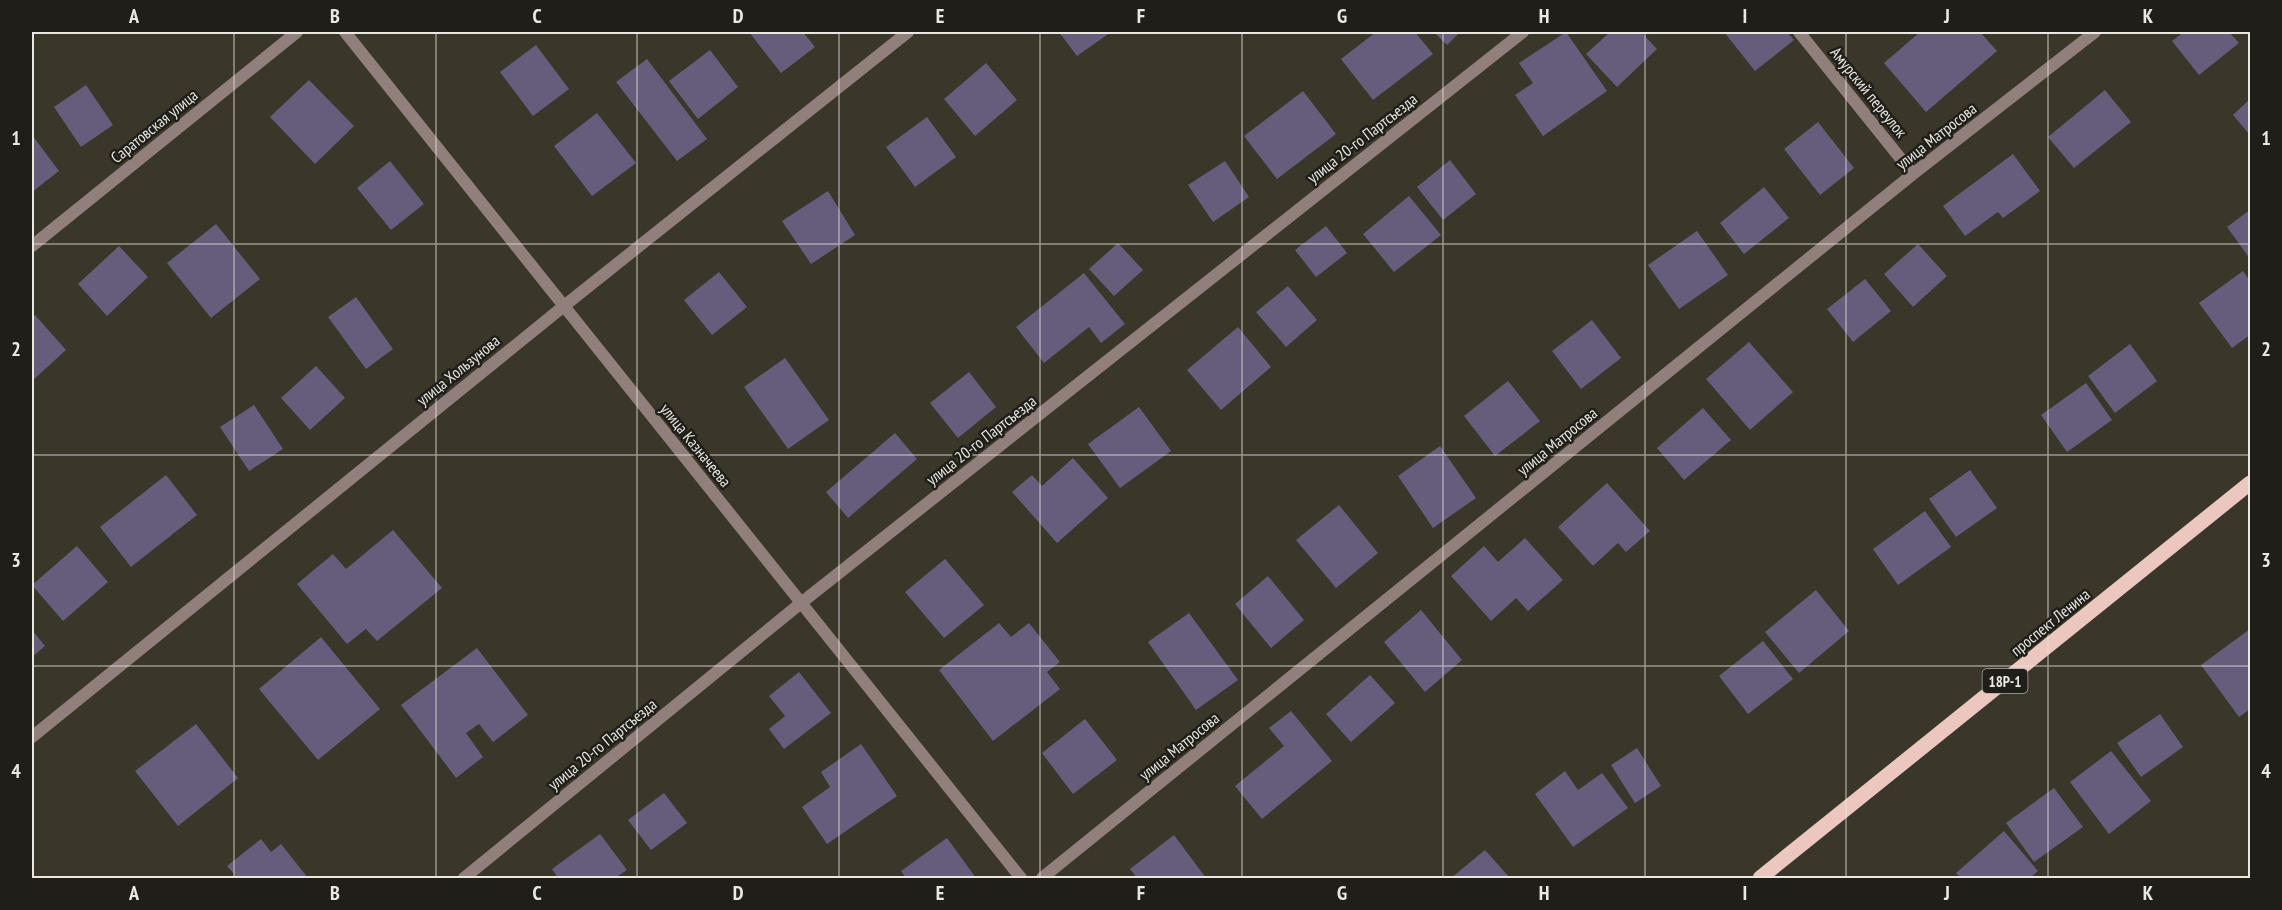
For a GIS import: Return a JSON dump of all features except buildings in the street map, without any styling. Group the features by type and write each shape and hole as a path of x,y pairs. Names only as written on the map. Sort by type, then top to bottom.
{"main road":[{"name":"проспект Ленина","path":"1760,879 2250,483"}],"street":[{"name":"Саратовская улица","path":"32,246 297,32"},
{"name":"улица Казначеева","path":"345,32 1021,879"},
{"name":"улица Хользунова","path":"32,737 564,306 908,32"},
{"name":"улица 20-го Партсъезда","path":"464,879 801,603 1523,32"},
{"name":"Амурский переулок","path":"1798,32 1913,174"},
{"name":"улица Матросова","path":"1042,879 1913,174 2095,32"}]}
